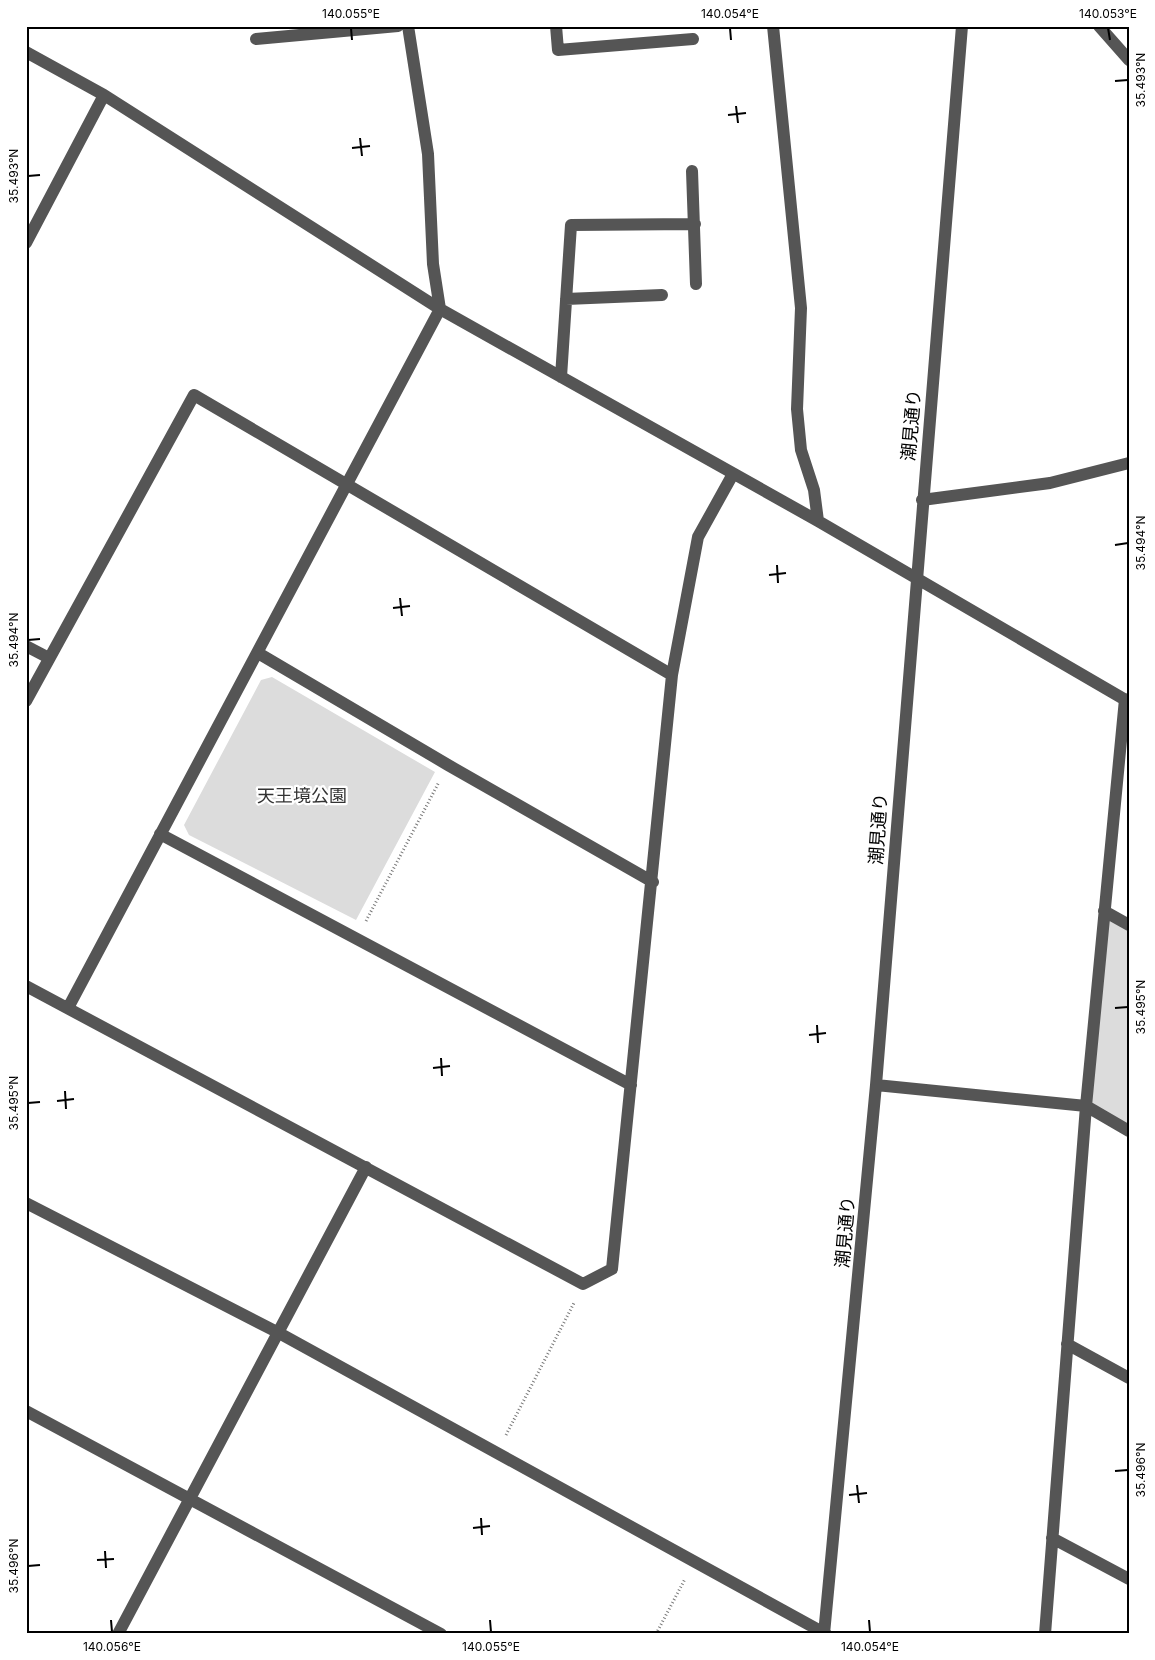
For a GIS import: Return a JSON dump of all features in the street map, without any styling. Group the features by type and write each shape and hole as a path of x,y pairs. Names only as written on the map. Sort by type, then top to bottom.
{"street":[{"path":"256,39 398,26"},
{"path":"68,1008 440,309 433,264 428,154 408,26"},
{"path":"556,26 558,50 693,39"},
{"path":"773,26 801,308 797,409 801,450 814,490 818,521"},
{"name":"潮見通り","path":"825,1634 876,1085 922,500 962,26"},
{"path":"1099,26 1129,60"},
{"path":"26,52 104,95 440,309 818,521 1127,700 1104,911 1086,1106 1045,1634"},
{"path":"26,243 104,95"},
{"path":"692,170 696,284"},
{"path":"561,377 571,225 695,224"},
{"path":"566,299 662,295"},
{"path":"26,701 194,395 672,675"},
{"path":"922,500 1050,483 1129,463"},
{"path":"26,986 583,1284 612,1269 653,882 672,675 698,537 733,474"},
{"path":"26,646 50,658"},
{"path":"258,653 448,765 653,882"},
{"path":"160,834 631,1085"},
{"path":"1104,911 1129,925"},
{"path":"876,1085 1086,1106 1129,1131"},
{"path":"118,1634 366,1167"},
{"path":"26,1203 279,1333 498,1452 825,1634"},
{"path":"1067,1344 1129,1378"},
{"path":"26,1411 440,1634"},
{"path":"1052,1538 1129,1579"}],"path":[{"path":"357,939 448,765"},
{"path":"498,1452 583,1284"},
{"path":"656,1634 695,1561"}],"green space":[{"name":"天王境公園","path":"272,677 435,772 356,920 189,835 184,825 261,680"},
{"path":"1104,911 1129,925 1129,1131 1086,1106"}]}
